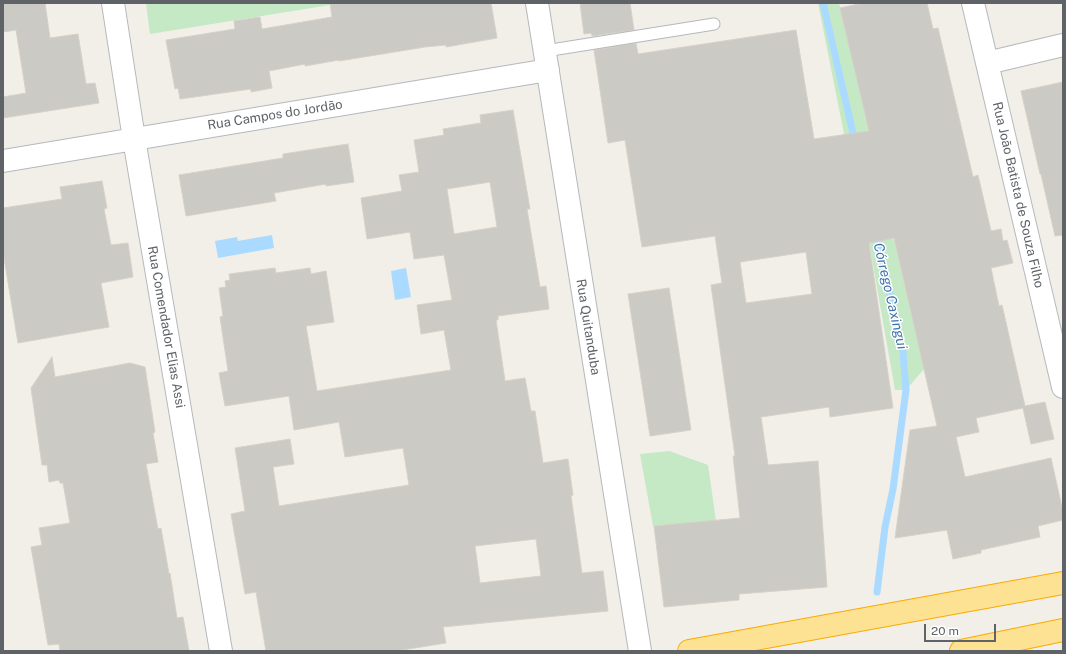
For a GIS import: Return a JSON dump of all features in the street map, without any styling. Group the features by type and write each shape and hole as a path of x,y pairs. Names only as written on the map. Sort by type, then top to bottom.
{"highway":[{"path":"688,651 1063,583"},
{"path":"960,651 1063,630"}],"street":[{"name":"Rua Comendador Elias Assi","path":"113,3 134,139 221,651"},
{"name":"Rua Quitanduba","path":"537,3 640,651"},
{"name":"Rua João Batista de Souza Filho","path":"973,3 986,62 1054,307 1063,387"},
{"path":"986,62 1063,45"},
{"name":"Rua Campos do Jordão","path":"3,161 134,139 546,60"}],"lane":[{"path":"546,60 714,24"}],"green space":[{"path":"146,3 330,3 330,5 150,34"},
{"path":"818,3 839,3 924,369 906,390 895,390 869,242 852,174"},
{"path":"669,451 708,465 716,521 653,526 640,454"}],"water":[{"path":"272,235 274,248 218,258 215,241 237,237 238,241"},
{"path":"406,268 411,297 395,300 391,271"}],"building":[{"path":"3,3 45,3 50,38 78,34 86,84 95,83 99,103 3,118 3,97 26,93 16,30 3,32"},
{"path":"330,3 491,3 497,38 446,47 446,45 425,47 305,66 305,64 269,71 272,88 251,92 251,89 180,99 178,88 175,89 166,40 235,29 234,21 260,17 262,29 332,17"},
{"path":"580,3 630,3 634,30 592,36 591,33 584,34"},
{"path":"863,3 927,3 933,29 938,28 973,177 978,175 991,231 1001,229 1003,241 1007,240 1013,263 991,268 999,306 1002,305 1025,406 1045,402 1054,439 1031,444 1023,408 976,418 979,432 956,437 965,477 1051,458 1063,512 1063,520 1038,526 1040,537 981,550 981,553 953,559 947,530 895,538 910,430 937,426 894,238 869,243 893,408 830,417 829,407 761,417 768,465 818,461 827,587 739,594 739,600 664,607 654,526 740,518 733,456 735,456 711,285 722,283 715,236 642,247 625,140 608,143 594,50 636,43 638,54 796,30 814,139 869,131 840,8","holes":["806,252 812,294 746,303 740,262"]},
{"path":"1063,82 1063,235 1055,236 1021,91"},
{"path":"513,110 530,209 527,209 540,287 546,286 549,309 498,316 498,320 496,320 505,381 525,378 531,411 535,411 543,463 568,459 573,495 571,496 582,573 603,571 608,611 443,627 446,643 396,651 266,651 256,592 245,594 231,514 245,511 235,448 290,439 294,464 273,467 279,506 409,485 403,448 345,457 339,422 294,430 289,396 225,406 219,373 228,371 220,317 223,316 219,288 226,287 225,281 230,280 229,274 275,268 276,273 310,268 311,274 326,271 334,322 306,326 317,391 451,370 444,330 421,334 417,305 452,300 444,255 414,259 410,232 367,239 361,198 402,191 399,175 419,172 414,140 444,135 443,129 481,123 480,115","holes":["490,182 497,227 454,234 447,189","536,539 541,576 480,583 475,546"]},
{"path":"348,144 354,182 326,186 326,184 274,193 276,201 186,216 179,175 283,158 283,154"},
{"path":"102,181 107,208 104,209 111,245 128,243 133,277 101,283 109,327 18,343 3,252 3,208 62,199 60,187"},
{"path":"669,288 691,430 650,436 628,294"},
{"path":"52,357 55,377 130,363 145,367 158,462 146,464 158,529 161,528 177,618 183,617 189,651 60,651 59,644 48,645 31,547 42,545 39,528 70,523 63,483 60,483 59,480 49,482 47,465 42,465 31,388"}],"waterway":[{"name":"Córrego Caxingui","path":"823,3 855,142"},
{"name":"Córrego Caxingui","path":"876,232 903,352 906,390 893,489 885,527 877,592"}]}
